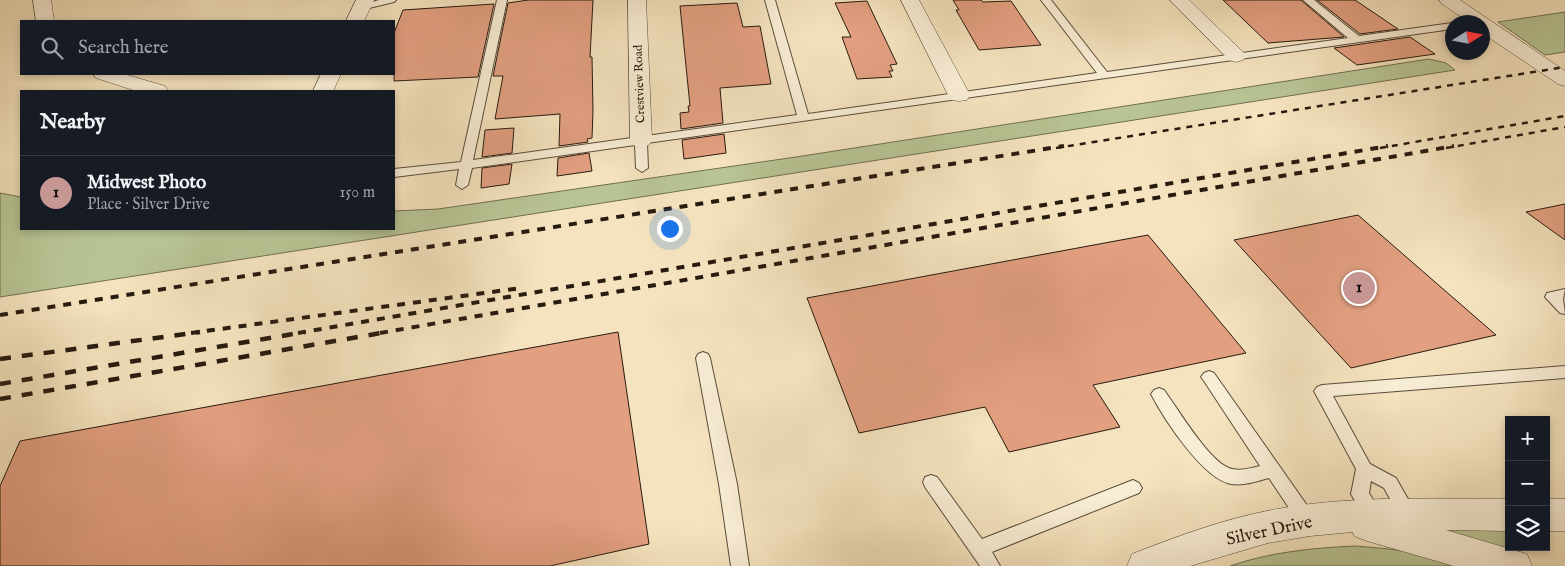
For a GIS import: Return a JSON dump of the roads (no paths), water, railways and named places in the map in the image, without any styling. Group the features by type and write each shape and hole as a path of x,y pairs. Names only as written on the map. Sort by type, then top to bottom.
{"street":[{"path":"42,0 45,20"},
{"name":"Crestview Road","path":"636,0 642,140"},
{"path":"910,0 959,95"},
{"path":"1179,0 1236,56"},
{"path":"1448,0 1470,15"},
{"path":"1490,29 1565,80"},
{"path":"106,75 154,90"},
{"path":"323,90 331,75"},
{"name":"Silver Drive","path":"1145,566 1246,532 1322,518 1505,515"},
{"path":"1550,515 1565,515"},
{"name":"Silver Drive","path":"1322,518 1514,566"}],"lane":[{"path":"360,10 391,0"},
{"path":"462,185 502,0"},
{"path":"770,0 804,117"},
{"path":"1046,0 1104,75"},
{"path":"1308,0 1356,40"},
{"path":"395,173 1445,27"},
{"name":"Crestview Road","path":"642,140 642,168"},
{"path":"1565,294 1552,297 1565,310"},
{"path":"702,358 728,484 740,566"},
{"path":"1408,516 1390,483 1364,469 1322,391 1565,372"},
{"path":"1209,376 1273,470 1322,518"},
{"path":"1159,394 1211,464 1226,475 1249,475 1273,470"},
{"path":"1364,469 1360,494 1373,516"},
{"path":"931,482 991,566"},
{"path":"979,549 1133,488"}],"railway":[{"path":"1056,148 1565,67"},
{"path":"1380,148 1565,116"},
{"path":"1446,148 1565,127"},
{"path":"0,315 1064,146"},
{"path":"298,333 1388,146"},
{"path":"380,333 1454,146"},
{"path":"191,333 521,288"},
{"path":"0,359 200,332"},
{"path":"0,384 305,332"},
{"path":"0,399 387,332"}],"place":[{"name":"Midwest Photo","path":"1359,288"}]}
